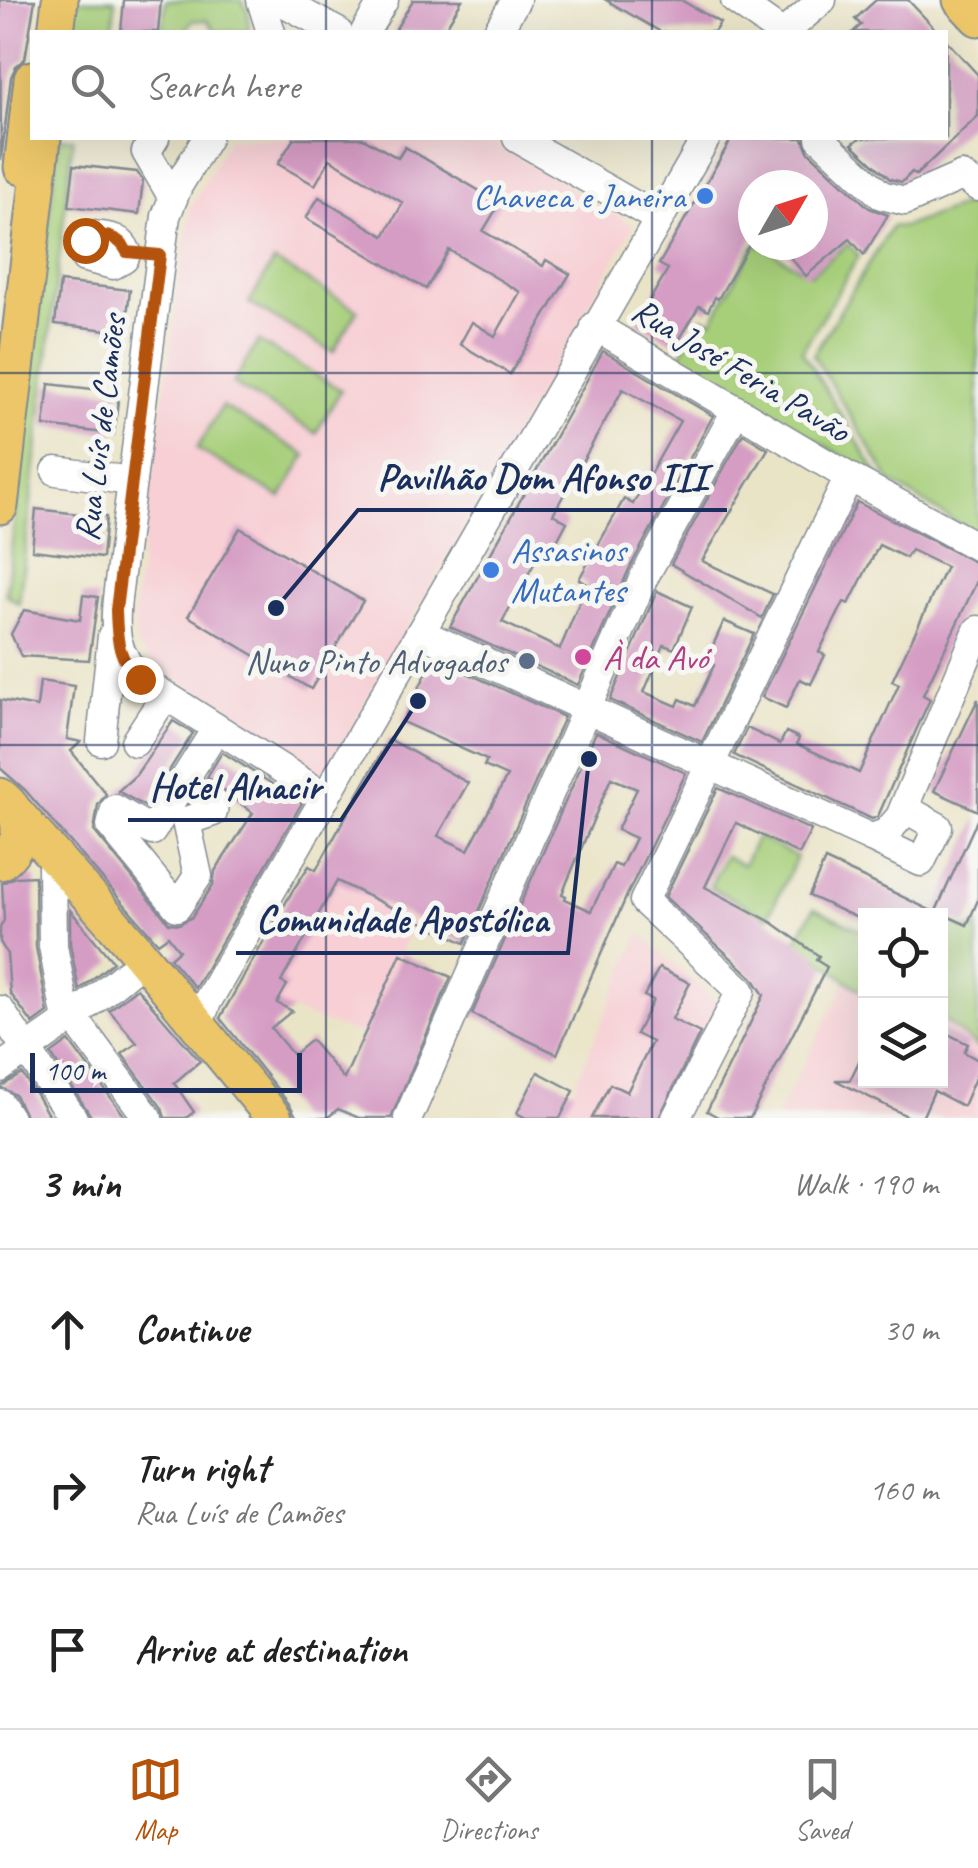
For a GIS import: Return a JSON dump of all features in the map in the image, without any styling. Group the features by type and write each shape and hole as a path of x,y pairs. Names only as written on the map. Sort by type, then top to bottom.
{"main road":[{"path":"38,30 42,0"},
{"path":"56,30 60,0"},
{"path":"962,0 978,18"},
{"path":"0,361 4,285 30,93"},
{"path":"0,506 44,140"},
{"path":"0,863 18,843 20,828 7,802"},
{"path":"7,802 274,1118"},
{"path":"0,863 37,863 64,874"}],"street":[{"path":"261,0 270,30"},
{"path":"279,0 335,30"},
{"path":"366,30 384,0"},
{"path":"497,30 516,0"},
{"path":"735,0 779,30"},
{"path":"784,30 822,0"},
{"path":"289,30 312,17"},
{"path":"154,140 146,152 172,198"},
{"name":"Rua Luís de Camões","path":"101,741 111,595 132,481 160,255 172,198 205,140"},
{"path":"520,140 657,218"},
{"path":"198,1026 207,1002 705,140"},
{"path":"822,140 881,195 905,201 962,176 977,185"},
{"path":"127,252 160,255"},
{"name":"Rua José Feria Pavão","path":"595,326 850,477 977,547"},
{"path":"408,1118 644,577 736,411"},
{"path":"56,471 132,481"},
{"path":"676,1118 742,991 644,901 850,477"},
{"name":"Rua Luís de Camões","path":"111,595 117,646 127,667 165,696 326,797"},
{"path":"878,836 904,808 978,630"},
{"path":"422,633 710,766 878,836 921,862 938,827 904,808"},
{"path":"107,685 122,677 140,679"},
{"path":"135,742 165,696"},
{"path":"182,781 214,803 213,812 186,821 198,876 177,907 111,826 115,809 152,832 182,781 216,729"},
{"path":"64,874 54,946 70,1019 148,1118"},
{"path":"0,1068 144,960"},
{"path":"168,990 189,1002 200,1000 224,978"},
{"path":"0,1010 73,1118"},
{"path":"0,1104 9,1118"}],"shaded area":[{"path":"228,140 489,140 634,225 323,778 156,666 137,646 133,615 190,208"},
{"path":"309,866 414,920 364,1036 292,1011 241,983"},
{"path":"640,934 720,1005 661,1118 568,1118 562,1115"},
{"path":"846,982 858,989 858,1088 948,1088 948,1024 978,1048 978,1118 776,1118"}],"green space":[{"path":"74,0 115,0 113,30 70,30"},
{"path":"166,0 242,0 248,12 249,30 214,30 207,20 192,21 186,30 162,30"},
{"path":"58,140 73,140 19,604 6,594"},
{"path":"972,202 978,204 978,536 891,482 813,355 892,226 903,227"},
{"path":"848,244 859,256 802,351 880,478 678,360 703,317 712,321 746,260 786,260 810,275"},
{"path":"274,261 358,310 333,352 249,303"},
{"path":"258,341 341,390 316,433 233,384"},
{"path":"222,406 306,455 281,498 197,449"},
{"path":"757,837 797,857 768,917 710,887 725,856 743,865"},
{"path":"814,908 858,929 858,988 813,955 795,943"},
{"path":"948,922 969,931 978,925 978,1048 948,1024"}],"building":[{"path":"0,0 35,0 25,59 11,77 1,160"},
{"path":"124,0 161,0 158,30 121,30"},
{"path":"413,0 462,0 444,30 395,30"},
{"path":"606,0 681,0 720,23 715,30 658,30"},
{"path":"876,0 908,0 936,30 855,30 861,25 855,19"},
{"path":"948,42 978,75 978,116 916,175 912,172 902,182 890,179 852,144 857,140 948,140"},
{"path":"293,140 366,140 398,158 405,147 500,203 483,231 543,266 546,260 570,274 510,374 460,344 472,322 495,336 520,292 449,250 426,289 306,218 319,197 384,236 403,203 330,159 315,185 278,164"},
{"path":"731,140 804,140 808,151 869,208 888,215 864,255 850,239 828,258 828,170 738,170 740,260 718,299 715,297 708,311 699,306 677,344 637,322 668,269 659,264"},
{"path":"74,165 137,172 143,181 139,214 69,206"},
{"path":"793,260 825,260 806,276"},
{"path":"60,282 130,290 125,332 55,324"},
{"path":"603,351 713,416 629,569 578,685 450,627","holes":["623,389 680,421 633,504 624,499 579,579 587,584 560,649 502,622 540,553 548,558 567,522 553,514"]},
{"path":"49,384 119,392 114,434 44,426"},
{"path":"743,434 768,449 702,561 773,594 762,618 671,564"},
{"path":"857,502 978,564 978,579 923,695 930,699 878,816 872,819 734,755 747,728 780,744 786,732 799,738 797,744 859,773 899,684 892,681 946,567 911,550 906,558 879,545 819,652 825,655 811,684 800,679 786,708 762,697"},
{"path":"36,509 106,517 102,558 32,550"},
{"path":"240,528 363,601 311,689 188,616"},
{"path":"657,591 692,607 674,649 664,645 644,692 677,706 680,699 695,706 714,665 706,661 724,621 754,634 702,742 610,700"},
{"path":"83,595 98,597 89,660 21,656 11,634 24,610 80,620"},
{"path":"434,658 564,717 465,943 337,881 281,982 287,985 277,1003 292,1011 271,1028 293,1055 311,1040 344,1079 401,954 451,977 391,1118 359,1118 338,1109 327,1118 297,1118 220,1018 293,890 309,866 316,870 389,739 468,783 438,836 468,850 507,776 484,766 487,760 402,722"},
{"path":"40,681 74,686 67,739 81,742 71,751 106,794 98,805 94,831 169,923 179,924 192,917 213,885 215,871 253,813 207,777 222,752 302,803 195,988 170,958 179,950 168,936 158,943 25,790 0,768 0,700 37,707"},
{"path":"978,699 978,811 934,791"},
{"path":"173,721 193,733 146,807 118,791 136,775"},
{"path":"596,732 686,773 557,1054 472,1014","holes":["611,778 637,789 617,830 635,838 621,867 614,864 591,911 565,899 562,894"]},
{"path":"718,788 811,830 799,854 736,823 705,887 773,923 819,956 816,960 827,967 750,1118 720,1118 707,1111 764,995 753,978 665,897"},
{"path":"978,818 978,900 967,925 948,916 948,908 937,908"},
{"path":"825,860 925,908 858,908 858,918 809,896"},
{"path":"35,876 36,947 48,1013 33,1024 10,993 0,928 4,920 2,883 15,877"},
{"path":"70,910 113,962 79,990 70,944"},
{"path":"659,968 690,983 672,1019 700,1033 659,1118 592,1118 610,1084 627,1092 652,1042 636,1034 653,1000 644,996"},
{"path":"137,988 200,1061 174,1083 194,1112 186,1118 165,1118 162,1108 122,1054 137,1043 109,1010"},
{"path":"948,1034 968,1044 964,1052 978,1060 978,1071 963,1106 934,1091 922,1118 911,1118 835,1080 850,1080 858,1064 858,1088 948,1088"},
{"path":"69,1041 126,1118 92,1118 51,1054"},
{"path":"538,1072 574,1091 560,1118 526,1118 517,1113"},
{"path":"22,1074 50,1118 26,1118 15,1095 0,1087"}],"place":[{"name":"Chaveca e Janeira","path":"705,196"},
{"name":"Assasinos Mutantes","path":"491,570"},
{"name":"Pavilhão Dom Afonso III","path":"276,608"},
{"name":"À da Avó","path":"583,657"},
{"name":"Nuno Pinto Advogados","path":"527,661"},
{"name":"Hotel Alnacir","path":"418,701"},
{"name":"Comunidade Apostólica","path":"589,759"}],"route":[{"path":"85,240 92,236 114,238 123,242 127,252 160,255 116,610 117,646 127,667 140,679"}]}
